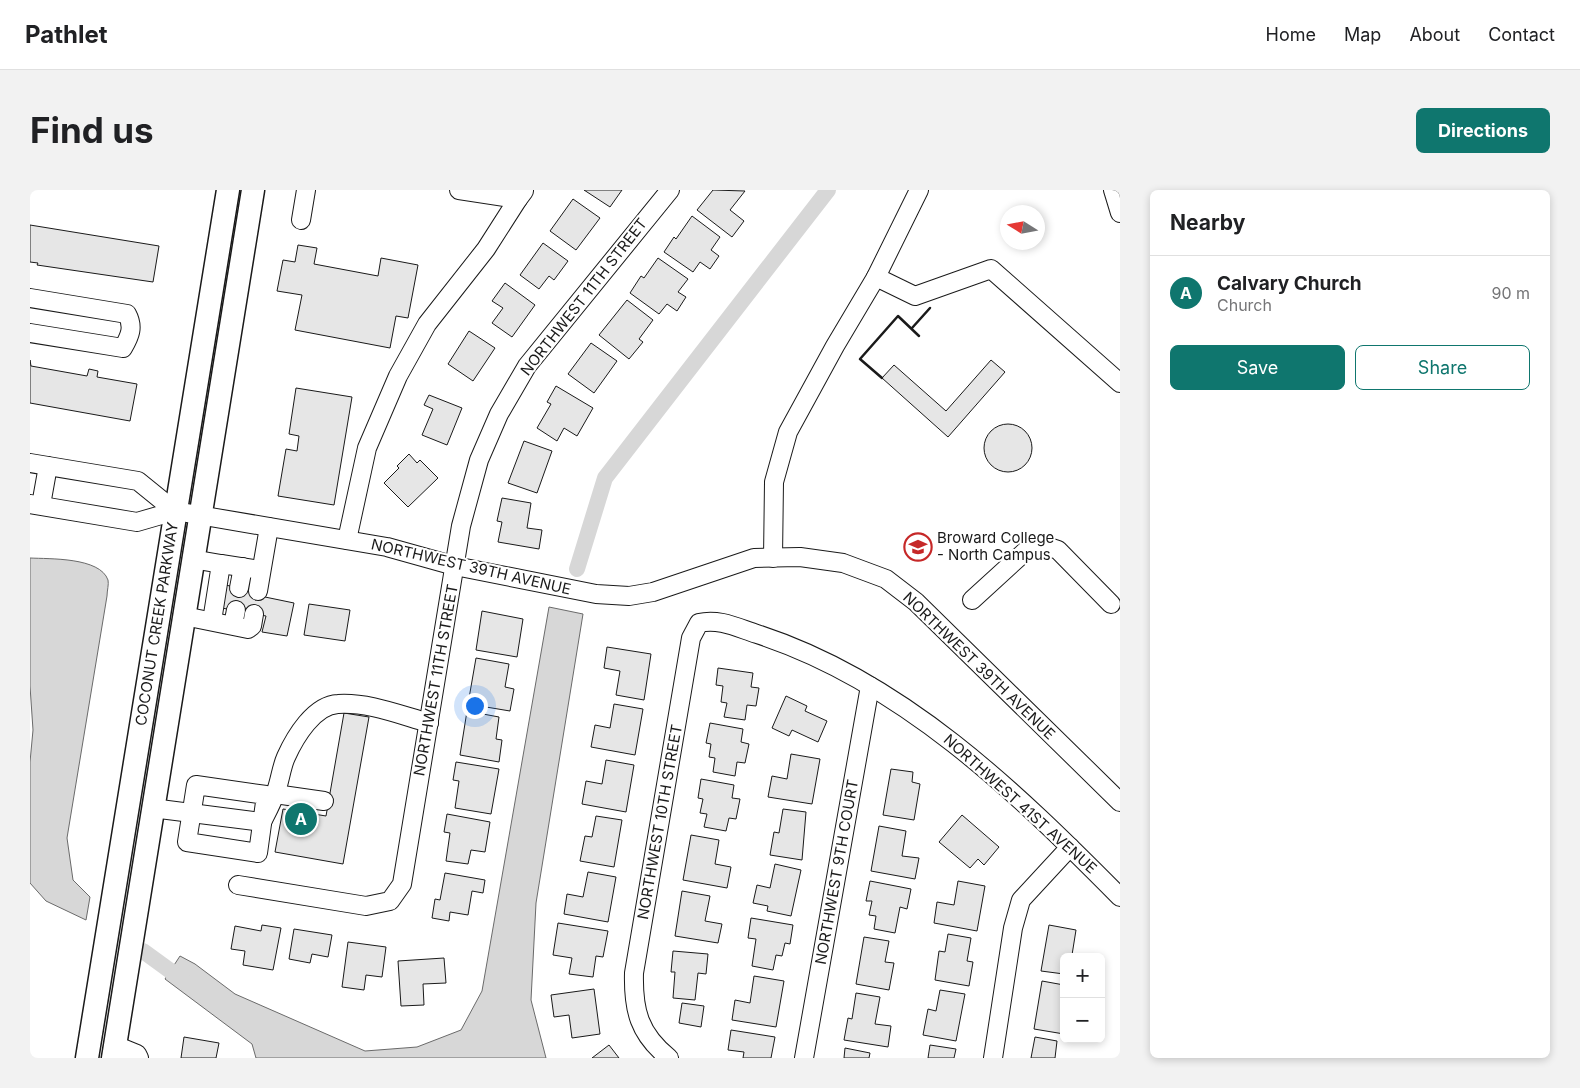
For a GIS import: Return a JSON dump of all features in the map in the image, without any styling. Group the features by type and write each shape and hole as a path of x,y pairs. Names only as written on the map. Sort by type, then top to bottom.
{"main road":[{"name":"COCONUT CREEK PARKWAY","path":"87,1058 228,190"},
{"name":"COCONUT CREEK PARKWAY","path":"114,1051 199,515 253,190"}],"street":[{"path":"301,220 306,190"},
{"path":"347,540 366,448 398,376 427,324 486,249 521,195 459,190"},
{"name":"NORTHWEST 11TH STREET","path":"238,885 366,906 390,901 402,884 461,526 479,460 499,414 527,366 670,190"},
{"path":"773,558 774,482 788,432 834,346 876,276 919,190"},
{"path":"1112,190 1120,213"},
{"path":"876,276 915,296 991,269 1120,383"},
{"path":"30,298 127,314 132,323 130,336 123,348 30,333"},
{"path":"30,463 138,481 176,511"},
{"path":"48,466 36,505 137,522 176,511"},
{"name":"NORTHWEST 39TH AVENUE","path":"176,511 387,547 455,566 596,594 629,596 653,592 754,558 800,557 843,563 886,579 916,602 1120,802"},
{"path":"258,591 269,527"},
{"path":"972,600 1030,548 1040,544 1058,550 1111,604"},
{"path":"192,559 261,570"},
{"path":"212,621 221,564"},
{"path":"239,588 243,567"},
{"path":"184,616 212,621 234,618 248,628 252,626 254,614"},
{"name":"NORTHWEST 41ST AVENUE","path":"699,623 712,620 787,644 870,686 919,717 966,752 1070,847 1120,896"},
{"name":"NORTHWEST 10TH STREET","path":"670,1058 639,1023 633,999 634,973 691,638 699,623"},
{"name":"NORTHWEST 9TH COURT","path":"804,1058 870,686"},
{"path":"262,822 275,794 286,757 310,719 325,708 337,704 365,706 429,723"},
{"path":"196,785 266,795 262,822 258,853 187,842 196,785"},
{"path":"275,794 324,801"},
{"path":"152,808 262,822"},
{"path":"993,1058 1013,928 1021,900 1070,847"},
{"path":"114,1051 137,1054 138,1058"}],"shaded area":[{"path":"30,558 61,559 85,563 103,572 108,580 107,596 67,838 73,880 90,897 86,920 46,901 30,883 30,762 33,730 30,686"},
{"path":"549,607 583,614 536,903 531,1000 546,1058 256,1058 252,1044 165,979 180,956 195,964 235,994 365,1051 417,1047 461,1030 482,991"}],"building":[{"path":"584,190 622,190 610,207"},
{"path":"713,190 745,191 730,210 744,221 732,237 697,210"},
{"path":"573,199 600,218 576,250 550,231"},
{"path":"692,216 720,237 711,250 719,256 710,269 700,262 693,272 664,252"},
{"path":"30,225 159,246 153,282 37,265 38,263 30,262"},
{"path":"543,243 568,261 554,280 549,276 539,289 520,275"},
{"path":"298,245 317,248 314,264 378,276 381,258 418,265 408,318 396,316 390,348 295,330 302,295 277,291 283,260 295,262"},
{"path":"658,258 688,279 678,292 686,297 677,311 667,304 659,314 630,293 641,276 644,278"},
{"path":"505,283 535,305 512,337 492,323 503,308 492,301"},
{"path":"627,300 653,320 639,339 643,342 629,359 599,335"},
{"path":"469,331 495,348 473,381 448,364"},
{"path":"591,343 617,361 594,393 568,374"},
{"path":"30,360 31,366 87,376 89,369 98,371 97,377 137,384 130,421 30,403"},
{"path":"991,360 1005,372 948,437 882,378 894,365 946,411"},
{"path":"556,386 593,408 577,436 564,428 557,441 537,428 551,404 547,402"},
{"path":"296,388 352,397 334,505 278,496 286,449 297,451 299,436 289,434"},
{"path":"429,395 462,408 447,445 422,435 433,409 424,405"},
{"path":"1003,424 1013,424 1022,428 1028,434 1031,439 1031,457 1022,468 1013,472 1003,472 994,468 988,462 984,453 984,443 988,434 994,428"},
{"path":"524,441 552,451 537,493 508,483"},
{"path":"409,454 417,463 420,460 438,478 408,507 384,483 399,468 397,466"},
{"path":"502,498 531,503 527,528 542,530 539,549 498,542 502,522 497,521"},
{"path":"220,584 266,593 265,597 294,603 287,636 262,632 266,616 216,607"},
{"path":"309,604 350,610 345,641 304,635"},
{"path":"482,611 523,619 517,657 476,650"},
{"path":"607,647 651,654 644,700 616,695 620,671 604,668"},
{"path":"476,658 509,664 505,687 514,689 510,711 468,704"},
{"path":"718,668 753,673 751,687 759,688 756,706 747,705 745,720 724,717 727,703 721,702 723,686 716,685"},
{"path":"786,696 807,706 805,711 827,721 818,742 792,730 789,736 772,728"},
{"path":"614,704 643,709 635,755 591,747 595,725 610,728"},
{"path":"467,711 499,717 496,739 502,740 499,762 460,755"},
{"path":"344,713 369,717 343,864 275,852 283,809 326,816"},
{"path":"710,723 743,729 741,742 749,744 745,763 737,762 735,776 713,772 715,758 709,757 711,744 706,743"},
{"path":"791,754 820,759 812,804 768,797 772,776 787,779"},
{"path":"606,760 634,765 626,812 582,804 586,781 602,784"},
{"path":"456,762 499,769 491,814 455,808 459,781 453,780"},
{"path":"891,769 913,772 912,782 920,784 914,820 883,815"},
{"path":"701,779 734,785 732,798 740,799 736,819 729,818 726,831 704,827 707,814 700,813 703,799 698,798"},
{"path":"783,809 806,812 802,860 770,855 774,832 779,833"},
{"path":"447,814 490,822 485,852 471,850 468,864 446,861 450,833 444,832"},
{"path":"962,815 999,847 984,865 978,859 970,868 939,842"},
{"path":"596,816 622,820 614,867 580,861 585,836 592,837"},
{"path":"879,826 906,831 902,856 919,858 915,879 871,871"},
{"path":"691,835 719,840 715,864 731,867 727,888 683,880"},
{"path":"775,864 801,870 791,916 767,911 768,906 753,903 757,885 770,888"},
{"path":"588,872 616,877 608,922 564,914 567,894 583,897"},
{"path":"445,873 485,880 483,893 472,891 468,915 450,912 449,921 432,918 435,899 440,900"},
{"path":"870,881 911,889 907,909 900,907 895,933 874,929 876,916 869,915 872,901 866,901"},
{"path":"958,881 985,886 977,931 934,923 937,902 954,905"},
{"path":"682,891 710,896 705,921 722,924 718,943 675,936"},
{"path":"751,918 793,925 790,944 785,943 782,956 776,955 773,970 752,966 756,939 748,938"},
{"path":"558,923 608,931 603,957 596,956 593,977 569,974 572,958 553,955"},
{"path":"262,925 281,928 273,970 243,965 245,951 231,949 235,926 261,931"},
{"path":"1049,925 1076,930 1072,953 1060,953 1060,973 1041,971"},
{"path":"294,929 332,935 328,957 312,954 310,963 289,959"},
{"path":"948,934 971,938 967,961 973,962 969,986 935,980 939,951 945,952"},
{"path":"864,937 889,941 885,962 894,963 889,990 856,984"},
{"path":"348,942 386,947 382,977 366,975 364,990 342,987"},
{"path":"673,951 708,954 706,974 698,973 695,1000 673,998 675,972 671,972"},
{"path":"444,958 446,983 423,984 424,1005 401,1006 398,961"},
{"path":"754,976 784,981 776,1027 732,1020 735,1000 750,1003"},
{"path":"1042,981 1060,984 1060,1033 1034,1029"},
{"path":"594,989 600,1034 572,1038 569,1015 554,1017 551,995"},
{"path":"940,990 965,994 956,1041 923,1035 928,1009 936,1011"},
{"path":"856,993 880,997 875,1024 891,1026 888,1047 844,1040 848,1018 852,1019"},
{"path":"682,1003 704,1006 701,1027 679,1023"},
{"path":"731,1030 775,1037 771,1058 743,1058 744,1052 728,1050"},
{"path":"184,1037 219,1043 216,1058 181,1058"},
{"path":"1035,1037 1057,1041 1055,1058 1031,1058"},
{"path":"609,1045 619,1058 592,1058"},
{"path":"930,1045 956,1049 954,1058 928,1058"},
{"path":"845,1048 870,1053 869,1058 844,1058"}],"waterway":[{"path":"577,569 605,478 828,190"},
{"path":"143,951 187,983"}],"wall":[{"path":"912,328 930,308"},
{"path":"882,378 860,359 898,316 919,336"}],"place":[{"name":"Broward College - North Campus","path":"918,547"},
{"name":"Calvary Church","path":"301,819"}]}
